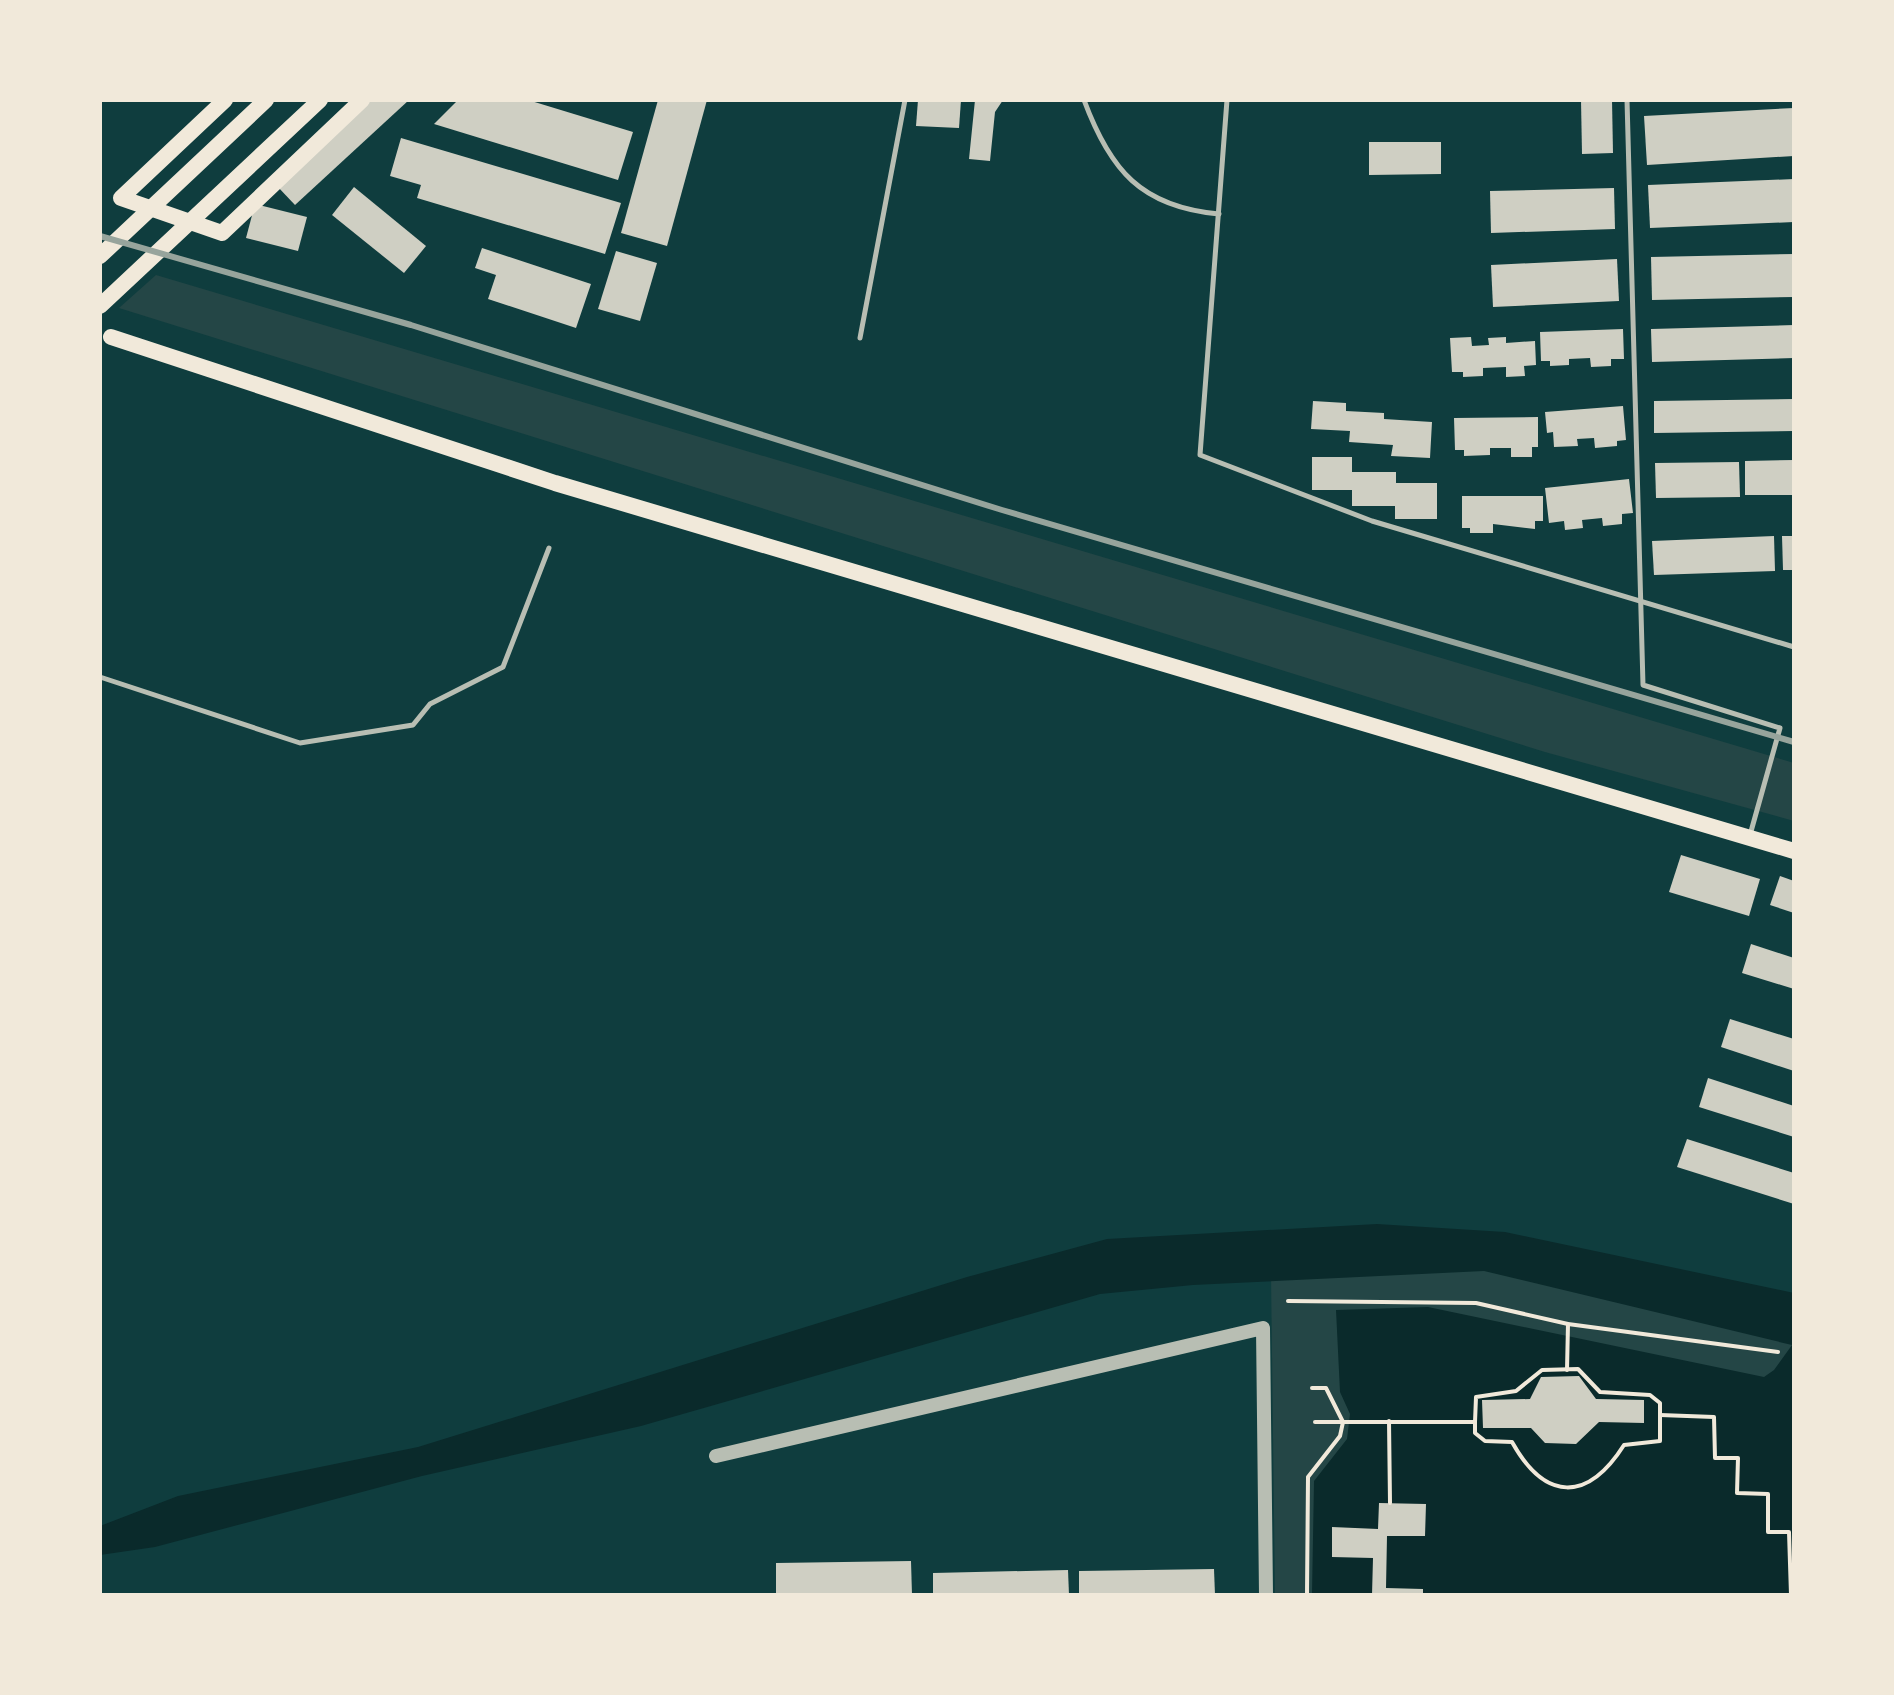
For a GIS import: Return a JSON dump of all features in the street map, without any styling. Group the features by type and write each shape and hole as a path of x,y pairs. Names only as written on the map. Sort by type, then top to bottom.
{"main road":[{"path":"225,100 121,198 222,233 362,100"},
{"path":"100,256 266,100"},
{"path":"100,306 320,100"},
{"path":"104,339 555,483 1794,851"}],"street":[{"path":"716,1456 1263,1328 1266,1595"}],"lane":[{"path":"860,338 905,100"},
{"path":"1084,100 1110,159 1147,194 1187,211 1220,214"},
{"path":"1227,100 1200,455 1372,521 1794,647"},
{"path":"1627,100 1643,685 1780,728 1749,839"},
{"path":"100,677 300,743 413,725 430,704 503,667 549,548"}],"path":[{"path":"1288,1301 1476,1303 1568,1324 1778,1352"},
{"path":"1567,1370 1568,1324"},
{"path":"1578,1369 1600,1392 1650,1395 1660,1403 1660,1415 1660,1441 1624,1445 1612,1465 1581,1486 1546,1484 1535,1476 1512,1442 1485,1441 1475,1433 1476,1397 1516,1391 1542,1370 1578,1369"},
{"path":"1307,1595 1308,1477 1340,1436 1343,1422 1326,1388 1312,1388"},
{"path":"1660,1415 1714,1417 1715,1458 1738,1458 1737,1493 1768,1494 1768,1532 1789,1532 1791,1595"},
{"path":"1389,1421 1390,1503"},
{"path":"1315,1422 1475,1422"}],"shaded area":[{"path":"156,275 1794,763 1794,821 1545,752 119,308"},
{"path":"1377,1224 1505,1232 1794,1293 1794,1595 1312,1595 1314,1481 1347,1439 1350,1414 1340,1392 1336,1310 1428,1307 1764,1377 1774,1370 1792,1345 1484,1271 1193,1285 1100,1294 641,1426 422,1476 155,1547 100,1555 100,1526 178,1496 418,1447 967,1277 1107,1239"},
{"path":"1485,1267 1794,1333 1794,1595 1275,1595 1271,1275"}],"building":[{"path":"370,100 409,100 295,205 277,186"},
{"path":"458,100 528,100 633,132 618,180 434,124"},
{"path":"658,100 707,100 667,246 621,233"},
{"path":"918,100 961,100 959,128 916,126"},
{"path":"975,100 1003,100 995,112 990,161 969,159"},
{"path":"1581,100 1612,100 1613,153 1582,154"},
{"path":"1794,108 1794,156 1647,165 1644,116"},
{"path":"401,138 621,203 605,254 417,198 421,185 390,176"},
{"path":"1369,142 1441,142 1441,174 1369,175"},
{"path":"1794,179 1794,222 1650,228 1648,185"},
{"path":"354,187 426,246 404,273 332,215"},
{"path":"1614,188 1615,229 1491,233 1490,191"},
{"path":"255,204 307,217 298,251 246,238"},
{"path":"482,248 591,284 576,328 488,299 496,275 475,268"},
{"path":"616,251 657,263 640,321 598,309"},
{"path":"1794,254 1794,297 1652,300 1651,257"},
{"path":"1617,259 1619,301 1493,307 1491,265"},
{"path":"1794,325 1794,358 1652,362 1651,329"},
{"path":"1623,329 1624,359 1611,359 1611,366 1591,367 1590,358 1569,359 1569,365 1550,366 1550,361 1541,361 1540,332"},
{"path":"1471,337 1472,346 1489,345 1488,338 1506,337 1506,343 1535,341 1536,365 1524,366 1525,376 1506,377 1506,367 1483,368 1483,376 1463,377 1463,372 1452,372 1450,338"},
{"path":"1794,399 1794,431 1654,433 1654,401"},
{"path":"1313,401 1346,403 1346,411 1384,413 1384,419 1432,422 1430,458 1391,456 1393,445 1349,442 1350,431 1311,429"},
{"path":"1623,406 1626,440 1617,441 1617,446 1595,448 1594,438 1577,439 1578,446 1554,447 1553,432 1547,433 1545,412"},
{"path":"1538,417 1538,447 1532,447 1532,457 1511,457 1511,448 1490,448 1490,455 1464,456 1464,450 1455,450 1454,418"},
{"path":"1312,457 1352,457 1352,472 1396,472 1396,483 1437,483 1437,519 1395,519 1395,506 1352,506 1352,490 1312,490"},
{"path":"1794,460 1794,495 1745,495 1745,461"},
{"path":"1739,462 1740,497 1656,498 1655,463"},
{"path":"1629,479 1633,513 1622,514 1622,524 1603,526 1602,518 1582,520 1583,528 1565,530 1564,521 1549,523 1545,488"},
{"path":"1462,496 1543,496 1543,521 1535,521 1535,529 1493,524 1493,533 1470,533 1470,528 1462,528"},
{"path":"1774,536 1775,571 1654,575 1652,541"},
{"path":"1782,536 1794,536 1794,570 1783,570"},
{"path":"1681,855 1760,879 1749,916 1669,892"},
{"path":"1780,876 1794,881 1794,913 1770,905"},
{"path":"1751,944 1794,958 1794,989 1742,973"},
{"path":"1730,1019 1794,1039 1794,1071 1721,1047"},
{"path":"1708,1078 1794,1106 1794,1137 1699,1107"},
{"path":"1687,1139 1794,1173 1794,1204 1677,1167"},
{"path":"1579,1376 1596,1399 1644,1400 1644,1423 1599,1422 1576,1444 1545,1443 1531,1428 1483,1428 1482,1400 1530,1399 1541,1377"},
{"path":"1379,1503 1426,1504 1425,1536 1387,1536 1386,1588 1423,1589 1423,1595 1372,1595 1373,1558 1332,1557 1332,1527 1378,1529"},
{"path":"911,1561 912,1595 776,1595 776,1563"},
{"path":"1214,1569 1215,1595 1079,1595 1079,1571"},
{"path":"1068,1570 1069,1595 933,1595 933,1573"}],"railway":[{"path":"100,236 411,325 1002,510 1794,742"}]}
